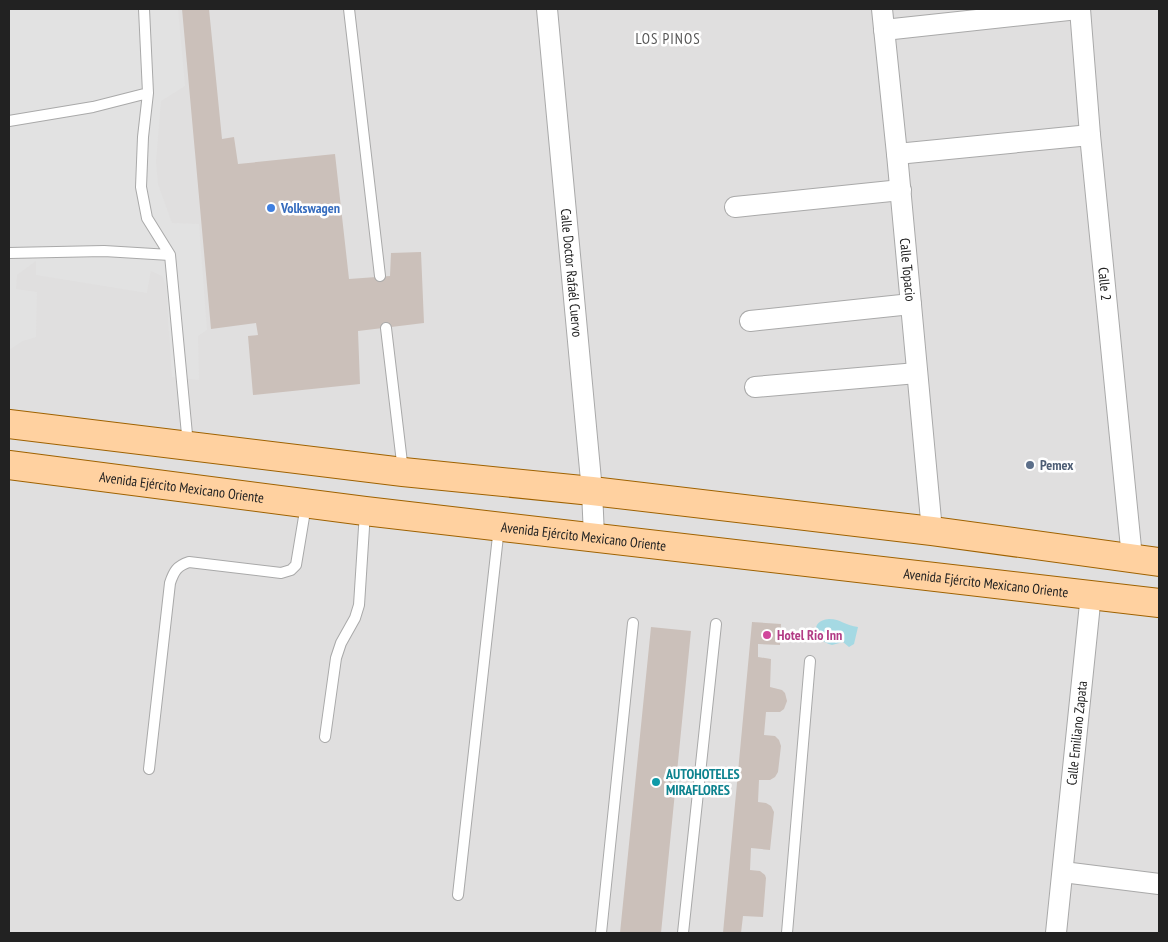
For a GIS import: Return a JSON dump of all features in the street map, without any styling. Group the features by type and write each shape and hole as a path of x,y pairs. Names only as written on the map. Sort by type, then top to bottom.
{"main road":[{"path":"9,424 403,472 592,491 932,531 1159,562"},
{"name":"Avenida Ejército Mexicano Oriente","path":"9,465 365,510 1159,603"}],"street":[{"name":"Calle Doctor Rafaél Cuervo","path":"547,9 592,491 594,536"},
{"name":"Calle Topacio","path":"882,9 901,190 932,531"},
{"path":"884,30 1079,9"},
{"name":"Calle 2","path":"1079,9 1132,558"},
{"path":"897,154 1090,135"},
{"path":"735,207 901,190"},
{"path":"750,321 911,304"},
{"path":"755,387 917,373"},
{"name":"Calle Emiliano Zapata","path":"1056,933 1091,594"},
{"path":"1063,872 1159,884"}],"lane":[{"path":"144,9 148,93 143,137 141,187 147,218 170,254 188,446"},
{"path":"349,9 380,276"},
{"path":"9,121 93,107 148,93"},
{"path":"9,253 104,252 170,254"},
{"path":"386,328 403,472"},
{"path":"149,770 170,583 174,571 181,564 189,562 282,573 291,570 296,565 306,502"},
{"path":"325,737 336,658 341,643 355,618 359,605 365,510"},
{"path":"458,895 500,526"},
{"path":"600,933 633,623"},
{"path":"683,933 716,624"},
{"path":"787,933 810,661"}],"shaded area":[{"path":"9,9 1159,9 1159,933 9,933"},
{"path":"9,9 178,9 185,86 161,101 156,162 158,184 172,223 199,224 207,330 198,336 199,380 172,377 166,286 162,276 151,271 147,293 36,275 36,261 17,275 16,289 37,292 36,337 23,341 9,350"}],"water":[{"path":"829,619 858,627 854,644 849,647 843,642 832,645 821,640 816,627 818,623"}],"building":[{"name":"Volkswagen","path":"182,9 209,9 222,139 234,137 238,164 335,154 349,279 390,276 391,253 421,252 424,323 358,331 360,384 253,395 248,336 258,335 256,323 211,329"},
{"path":"752,622 781,624 780,645 758,644 758,657 771,659 770,687 782,690 787,701 784,709 780,712 766,712 764,735 775,736 781,746 778,772 775,777 770,780 759,780 758,802 771,806 774,812 770,850 751,848 750,870 760,871 766,878 763,917 743,916 741,933 723,933"},
{"name":"AUTOHOTELES MIRAFLORES","path":"651,627 691,631 661,933 620,933"}],"place":[{"name":"Volkswagen","path":"271,208"},
{"name":"Pemex","path":"1030,465"},
{"name":"Hotel Rio Inn","path":"767,635"},
{"name":"AUTOHOTELES MIRAFLORES","path":"656,782"}],"district":[{"name":"LOS PINOS","path":"668,39"}]}
